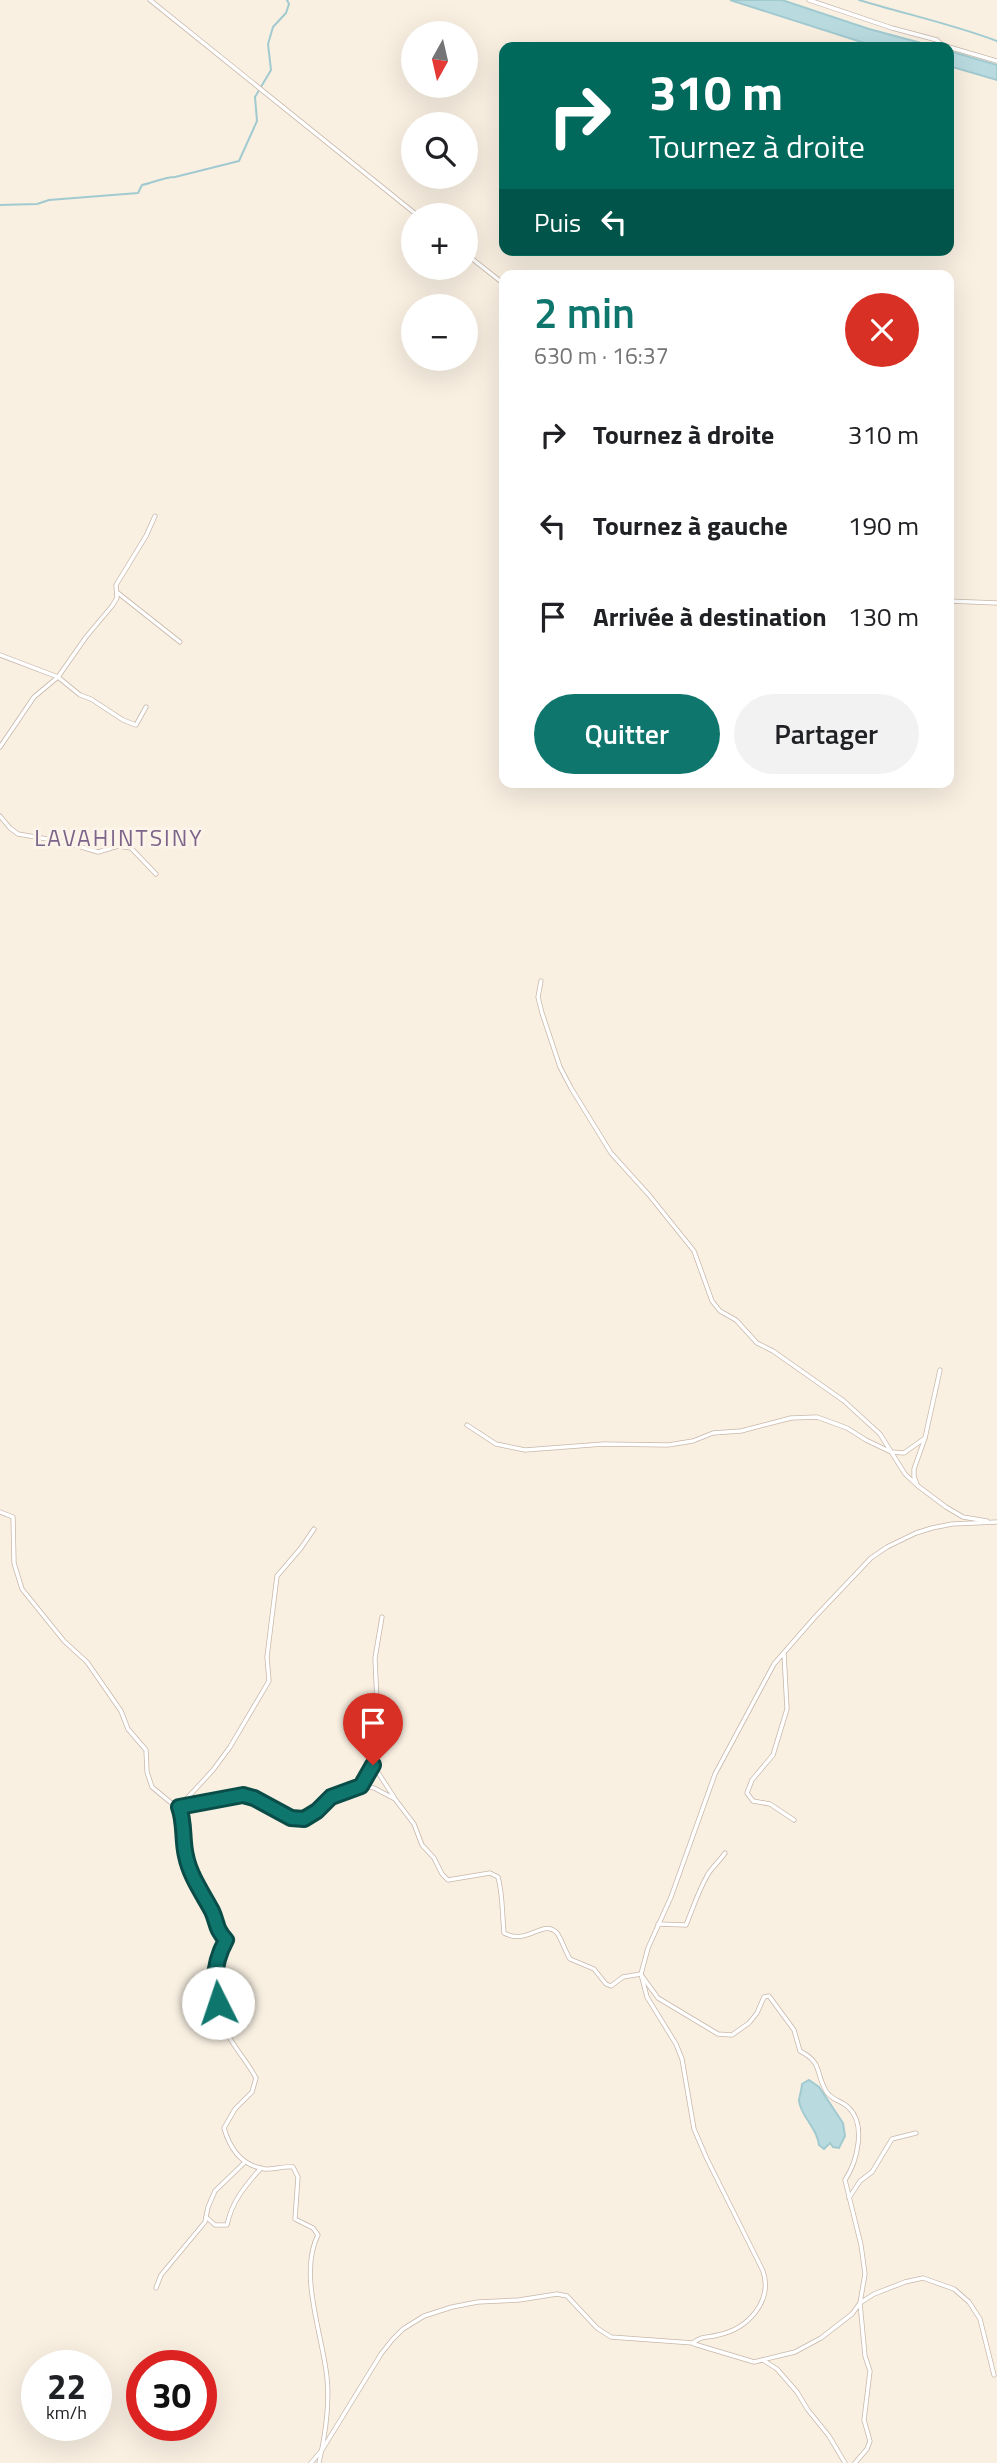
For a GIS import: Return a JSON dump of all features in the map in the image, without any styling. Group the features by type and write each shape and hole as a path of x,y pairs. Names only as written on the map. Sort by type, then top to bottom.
{"street":[{"path":"150,0 402,203"},
{"path":"809,0 939,42"},
{"path":"954,48 997,61"},
{"path":"478,263 499,280"},
{"path":"155,516 116,585 118,593 180,642"},
{"path":"0,747 34,697 58,677 112,606 118,593"},
{"path":"954,601 997,603"},
{"path":"0,655 58,677 80,695 136,725 146,707"},
{"path":"0,816 18,834 65,842 98,852 118,846 131,848 156,874"},
{"path":"541,981 538,997 540,1005 560,1067 571,1088 611,1153 694,1251 700,1271 720,1311 736,1320 757,1343 773,1351 844,1401 880,1434 905,1474 953,1513 951,1524"},
{"path":"918,1486 914,1469 925,1438 940,1370"},
{"path":"467,1425 496,1444 524,1450 604,1444 668,1445 693,1441 713,1433 751,1429 790,1418 817,1417 847,1428 891,1452 904,1453 925,1438"},
{"path":"946,1507 963,1517 995,1522"},
{"path":"0,1511 13,1517 14,1563 22,1589 64,1641 87,1662 121,1711 128,1729 146,1750 147,1772 152,1787 170,1802 179,1807 243,1795 291,1818 304,1819 331,1797 361,1786 374,1788 396,1799"},
{"path":"693,2343 706,2336 719,2335 756,2314 763,2302 765,2277 694,2129 682,2059 671,2034 647,1997 641,1974 648,1948 671,1896 715,1774 774,1664 871,1558 916,1533 951,1524 995,1522"},
{"path":"179,1807 214,1770 269,1681 267,1657 277,1576 314,1529"},
{"path":"361,1786 382,1750 384,1714 377,1703 375,1658 382,1617"},
{"path":"784,1652 787,1709 773,1755 752,1780 747,1793 753,1801 770,1804 794,1820"},
{"path":"373,1765 414,1824 422,1845 448,1880 491,1874 498,1877 502,1891 505,1933 526,1937 540,1929 550,1928 557,1934 569,1959 593,1969 611,1986 624,1977 641,1974"},
{"path":"179,1807 183,1819 186,1858 201,1895 213,1913 219,1934 226,1940 219,1953 214,1989 221,2021 256,2078 252,2092 235,2109 224,2128 228,2140 244,2163 267,2170 280,2166 293,2167 298,2177 295,2219 313,2228 318,2235 313,2245 312,2279 319,2337 328,2379 327,2414 319,2463"},
{"path":"658,1924 687,1925 693,1904 708,1872 717,1865 724,1853"},
{"path":"641,1974 658,1998 718,2034 732,2035 748,2023 757,2013 764,1997 769,1996 794,2030 800,2051 816,2062 826,2091 832,2099 848,2106 857,2124 858,2144 852,2168 845,2180 865,2274 860,2303 866,2359 870,2371 864,2420 870,2441 855,2463"},
{"path":"849,2198 860,2181 872,2172 892,2139 916,2133"},
{"path":"156,2288 160,2275 205,2222 215,2191 244,2163"},
{"path":"206,2217 215,2225 227,2225 230,2210 240,2193 261,2168"},
{"path":"311,2463 322,2450 381,2354 403,2329 424,2316 478,2301 519,2300 557,2294 567,2296 597,2328 611,2337 693,2343 754,2361 795,2351 821,2338 874,2294 923,2278 954,2289 969,2302 980,2319 994,2375"},
{"path":"764,2360 777,2369 797,2392 845,2463"}],"water":[{"path":"730,0 782,0 917,42 861,42"},
{"path":"954,52 997,65 997,80 954,67"},
{"path":"809,2080 819,2087 843,2123 845,2136 839,2148 830,2143 824,2149 819,2145 800,2107 802,2084"}],"waterway":[{"path":"0,205 37,204 49,200 138,193 142,185 239,161 257,121 255,97 271,70 268,44 273,27 286,13 289,4 287,0"},
{"path":"859,0 997,41"}],"district":[{"name":"LAVAHINTSINY","path":"119,837"}],"route":[{"path":"218,2003 214,1989 216,1967 226,1940 219,1934 213,1913 201,1895 186,1858 183,1819 179,1807 243,1795 291,1818 304,1819 331,1797 361,1786 373,1765"}]}
